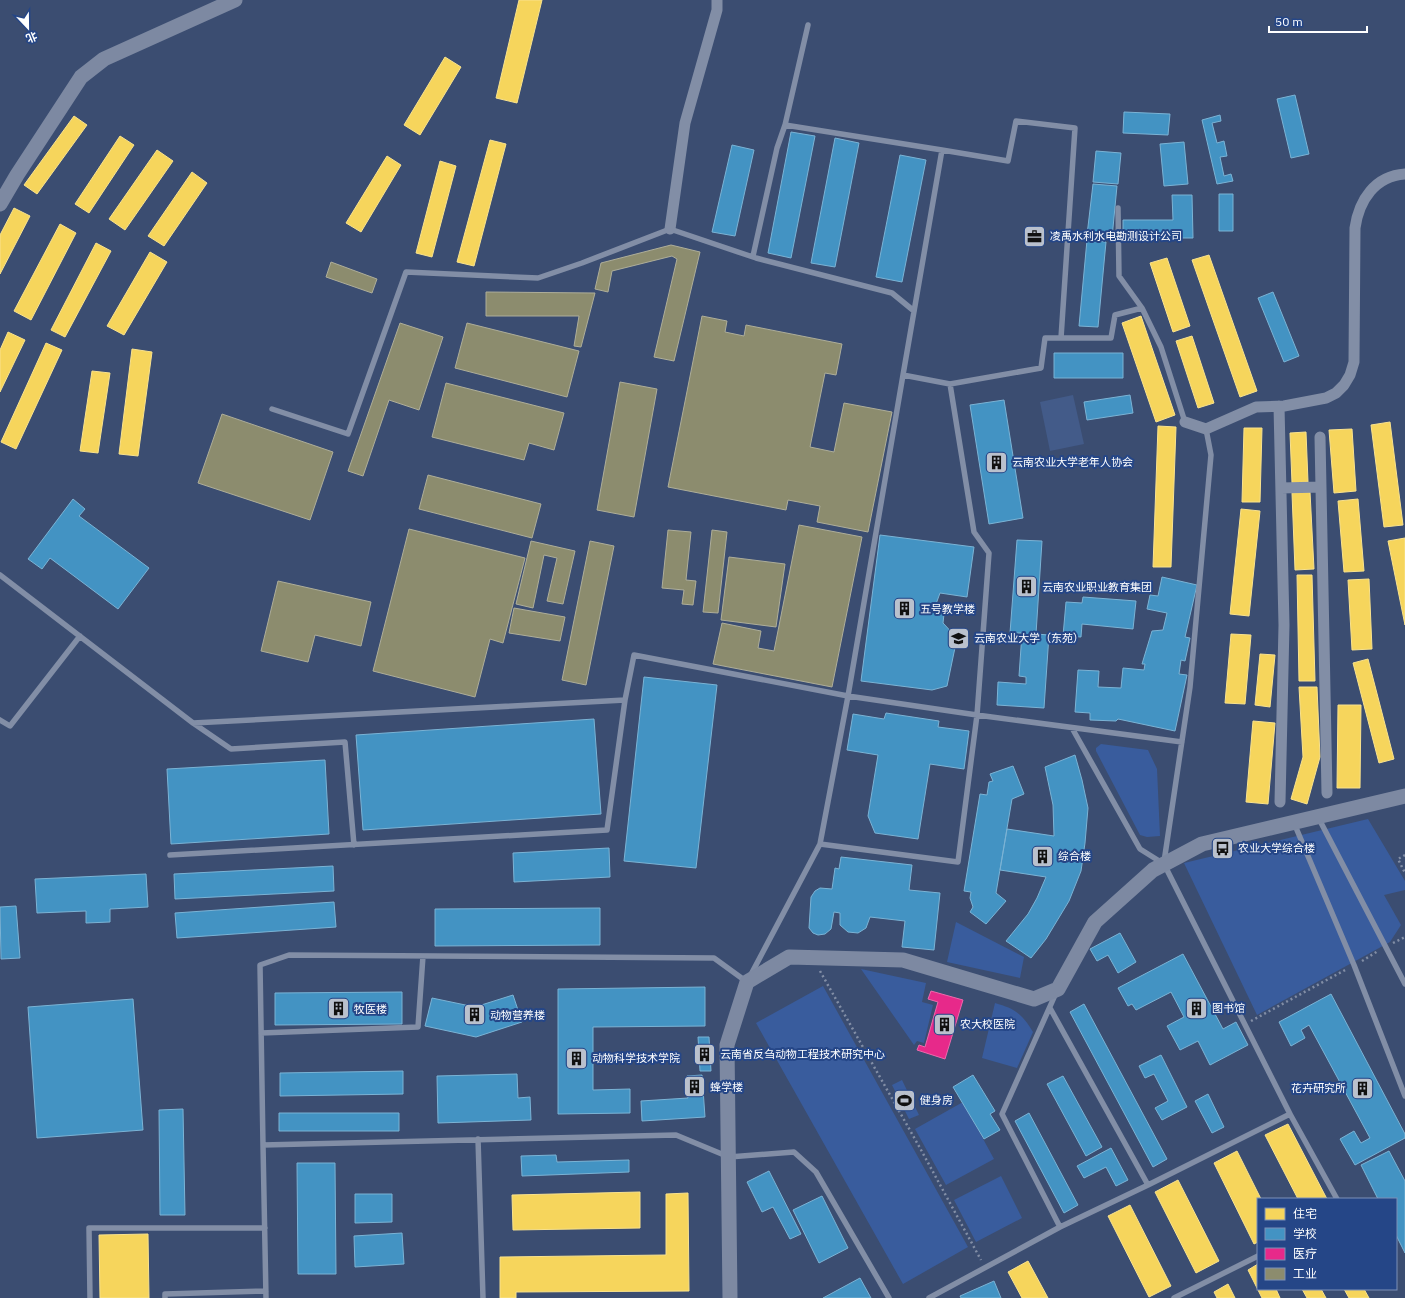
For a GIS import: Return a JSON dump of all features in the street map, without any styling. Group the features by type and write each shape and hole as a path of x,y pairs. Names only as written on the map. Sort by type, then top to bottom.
{"street":[{"path":"0,204 17,175 81,77 104,59 235,0"},
{"path":"670,229 685,123 717,10 717,0"},
{"path":"1185,422 1206,429 1256,407 1279,406 1326,398 1336,393 1344,385 1350,375 1354,362 1355,228 1357,216 1367,193 1387,179 1405,174"},
{"path":"1279,406 1284,625 1280,802"},
{"path":"1320,437 1327,793"},
{"path":"1281,488 1321,487"},
{"path":"730,1298 727,1045 747,982 789,957 903,960 1034,999 1058,989 1095,922 1152,870 1202,844 1405,796"}],"lane":[{"path":"753,256 777,148 785,125 808,25"},
{"path":"785,125 1008,161 1016,121 1075,128 1061,338"},
{"path":"266,1298 260,965 288,955 714,958 747,982 820,844 848,696 942,150"},
{"path":"1118,208 1119,276 1142,308 1161,346 1185,422"},
{"path":"272,409 348,434 406,272 538,278 582,263 670,229 753,256 892,293 914,311"},
{"path":"903,375 950,384 1041,368 1045,338 1111,338 1115,315 1142,308"},
{"path":"820,844 958,862 977,715 989,553 974,532 950,384"},
{"path":"1164,864 1190,687 1211,455 1206,429"},
{"path":"0,575 193,722 231,749 345,742 354,845"},
{"path":"0,720 10,726 80,636"},
{"path":"170,855 607,830 625,700 634,655 848,696 977,715 1182,742"},
{"path":"193,722 625,700"},
{"path":"1072,728 1140,849 1164,864 1290,1114 1336,1198"},
{"path":"1318,817 1405,984"},
{"path":"1293,822 1354,965 1405,1096"},
{"path":"261,1033 418,1027 423,956"},
{"path":"1058,989 1002,1114 1060,1227"},
{"path":"1050,1008 1148,1185"},
{"path":"929,1298 1060,1227 1290,1114"},
{"path":"263,1145 676,1135 729,1157 794,1152 816,1172 889,1298"},
{"path":"478,1140 483,1298"},
{"path":"90,1298 89,1228 265,1228"},
{"path":"1174,1298 1257,1256"},
{"path":"165,1298 165,1294 266,1291"}],"path":[{"path":"1405,855 1398,859 1405,873"},
{"path":"1245,1025 1405,937"},
{"path":"812,958 920,1148 985,1267"}],"shaded area":[{"path":"1073,395 1084,444 1050,451 1040,402"},
{"path":"1101,744 1148,750 1157,769 1160,836 1147,837 1140,835 1096,751 1096,748"},
{"path":"1368,819 1405,881 1405,890 1384,895 1401,925 1390,942 1257,1015 1184,863"},
{"path":"956,922 1024,957 1020,978 947,962"},
{"path":"861,969 926,983 922,1002 933,1005 924,1043 917,1041 914,1045"},
{"path":"823,986 968,1247 903,1284 756,1023"},
{"path":"995,1003 1013,1010 1022,1016 1033,1032 1017,1068 982,1058"},
{"name":"健身房","path":"902,1080 919,1115 909,1119 892,1085"},
{"path":"963,1102 994,1159 946,1185 915,1129"},
{"path":"1001,1176 1022,1218 976,1242 954,1200"}],"building: 住宅":[{"path":"519,0 542,0 517,103 496,98"},
{"path":"445,57 461,67 420,135 404,125"},
{"path":"74,116 87,125 37,194 24,185"},
{"path":"120,136 134,145 89,213 75,204"},
{"path":"490,140 506,144 474,266 457,262"},
{"path":"157,150 173,161 125,230 109,219"},
{"path":"387,156 401,165 361,232 346,223"},
{"path":"440,161 456,166 432,257 416,253"},
{"path":"192,172 207,183 164,246 148,236"},
{"path":"14,208 30,216 0,274 0,235"},
{"path":"60,224 76,233 31,320 14,311"},
{"path":"96,243 111,251 65,337 51,330"},
{"path":"150,252 167,262 124,335 107,326"},
{"path":"1209,255 1257,391 1240,397 1192,260"},
{"path":"1167,258 1190,326 1173,332 1150,263"},
{"path":"1141,316 1175,415 1156,422 1122,323"},
{"path":"8,332 25,340 0,392 0,350"},
{"path":"1192,336 1214,403 1198,408 1176,341"},
{"path":"46,343 62,350 16,449 1,442"},
{"path":"132,349 152,352 138,456 119,454"},
{"path":"92,371 110,373 98,453 80,451"},
{"path":"1390,422 1403,525 1384,527 1371,425"},
{"path":"1158,426 1176,427 1171,567 1153,567"},
{"path":"1244,428 1262,428 1260,502 1242,502"},
{"path":"1352,429 1356,491 1334,493 1329,430"},
{"path":"1306,432 1308,482 1292,483 1290,433"},
{"path":"1310,492 1314,569 1295,570 1292,493"},
{"path":"1358,499 1364,571 1344,572 1338,501"},
{"path":"1241,509 1260,511 1249,616 1230,614"},
{"path":"1405,538 1405,625 1388,541"},
{"path":"1297,575 1312,575 1315,681 1299,681"},
{"path":"1369,579 1372,649 1352,650 1348,580"},
{"path":"1231,634 1251,635 1245,704 1225,703"},
{"path":"1260,654 1275,655 1270,707 1255,705"},
{"path":"1368,659 1394,759 1379,763 1353,663"},
{"path":"1299,687 1317,687 1320,757 1307,804 1291,799 1303,757"},
{"path":"1338,705 1361,705 1360,788 1337,788"},
{"path":"1253,721 1275,723 1268,804 1246,802"},
{"path":"1288,1124 1326,1198 1297,1198 1265,1135"},
{"path":"1237,1151 1260,1198 1257,1198 1257,1242 1254,1244 1214,1163"},
{"path":"1178,1180 1219,1261 1196,1273 1155,1192"},
{"path":"640,1192 640,1228 513,1230 512,1195"},
{"path":"688,1193 689,1291 516,1292 516,1298 500,1298 500,1257 666,1255 666,1194"},
{"path":"1130,1205 1171,1286 1149,1297 1108,1216"},
{"path":"148,1234 149,1298 100,1298 99,1235"},
{"path":"1028,1261 1048,1298 1022,1298 1008,1272"},
{"path":"1257,1265 1257,1288 1248,1270"},
{"path":"1228,1284 1235,1298 1217,1298 1214,1292"},
{"path":"1258,1290 1276,1290 1280,1298 1262,1298"},
{"path":"1303,1290 1322,1290 1326,1298 1307,1298"},
{"path":"1345,1290 1365,1290 1369,1298 1349,1298"}],"building: 学校":[{"path":"1295,95 1309,154 1291,158 1277,99"},
{"path":"1124,112 1170,114 1168,135 1123,133"},
{"path":"1220,115 1221,121 1212,123 1217,143 1224,141 1227,156 1220,157 1224,176 1231,174 1233,181 1217,184 1202,120"},
{"path":"791,132 815,136 791,258 768,253"},
{"path":"835,138 859,143 835,267 811,263"},
{"path":"1184,142 1188,184 1164,186 1160,144"},
{"path":"732,145 754,150 735,236 712,232"},
{"path":"1096,151 1121,153 1118,184 1093,182"},
{"path":"900,155 926,160 902,282 876,277"},
{"path":"1093,184 1117,186 1112,238 1087,235"},
{"path":"1219,194 1233,194 1233,231 1219,231"},
{"path":"1172,195 1192,195 1193,238 1123,238 1123,220 1173,220"},
{"path":"1087,240 1106,242 1098,327 1079,326"},
{"path":"1273,292 1299,356 1284,362 1258,298"},
{"path":"1054,353 1123,353 1123,378 1054,378"},
{"path":"1130,395 1133,413 1087,420 1084,402"},
{"name":"云南农业大学老年人协会","path":"1004,400 1023,518 989,524 970,405"},
{"path":"73,499 85,509 79,516 149,568 118,609 50,558 42,569 28,559"},
{"name":"五号教学楼","path":"880,535 974,547 967,597 940,593 936,604 944,614 943,623 957,638 947,686 932,690 861,681"},
{"name":"云南农业职业教育集团","path":"1017,540 1042,541 1036,634 1049,635 1044,708 997,705 998,682 1026,684 1026,677 1019,676 1022,633 1010,633"},
{"path":"1162,577 1197,585 1185,637 1190,638 1185,661 1181,660 1179,674 1187,675 1175,731 1118,719 1116,721 1090,720 1090,713 1075,712 1078,670 1099,671 1098,687 1121,688 1123,668 1144,670 1145,664 1142,664 1152,631 1163,630 1167,613 1147,609 1150,595 1158,596"},
{"path":"1083,597 1136,601 1133,629 1082,624 1081,637 1063,636 1066,602 1082,603"},
{"path":"644,677 717,685 696,868 624,861"},
{"path":"886,713 939,721 938,727 969,731 964,769 930,764 918,839 875,833 868,816 878,755 847,750 853,714 884,719"},
{"path":"594,719 601,814 363,830 356,735"},
{"name":"综合楼","path":"1075,755 1088,808 1081,871 1069,901 1046,939 1031,958 1006,941 1028,914 1046,877 1000,870 1007,829 1054,836 1053,805 1045,767"},
{"path":"325,760 329,834 171,844 167,769"},
{"path":"1013,766 1024,794 1012,799 996,893 1006,901 986,924 970,912 973,907 970,898 971,892 964,891 980,794 987,795 989,782 993,781 990,774"},
{"path":"609,848 610,877 514,882 513,853"},
{"path":"841,857 912,865 909,890 940,893 934,950 902,947 905,921 870,917 866,928 858,933 848,932 840,925 840,913 834,912 831,929 825,934 818,935 813,933 809,928 811,897 815,891 820,888 832,889 835,868 839,869"},
{"path":"333,866 334,891 175,899 174,874"},
{"path":"146,874 148,907 110,909 110,922 86,923 86,911 37,913 35,879"},
{"path":"334,902 336,927 177,938 175,913"},
{"path":"16,906 20,958 1,959 0,907"},
{"path":"600,908 600,945 435,946 435,909"},
{"path":"1120,933 1136,962 1118,973 1108,955 1097,961 1090,949"},
{"name":"图书馆","path":"1183,954 1223,1029 1236,1022 1248,1045 1210,1065 1198,1041 1180,1050 1167,1026 1184,1017 1171,992 1136,1010 1132,1004 1128,1006 1118,988"},
{"name":"动物科学技术学院","path":"705,987 705,1026 593,1027 593,1090 630,1089 630,1113 558,1114 558,989"},
{"name":"牧医楼","path":"402,992 402,1024 275,1025 275,993"},
{"name":"花卉研究所","path":"1331,994 1405,1134 1405,1138 1355,1165 1340,1139 1354,1131 1361,1143 1370,1138 1309,1025 1301,1030 1305,1038 1291,1046 1279,1022"},
{"name":"动物营养楼","path":"513,995 522,1022 476,1037 425,1026 432,998 475,1007"},
{"path":"133,999 143,1130 37,1138 28,1007"},
{"path":"1084,1004 1167,1159 1153,1167 1070,1012"},
{"name":"云南省反刍动物工程技术研究中心","path":"698,1037 709,1037 711,1071 700,1071"},
{"path":"1161,1055 1187,1107 1162,1120 1155,1108 1168,1101 1154,1074 1145,1078 1139,1066"},
{"path":"403,1071 403,1094 280,1096 280,1073"},
{"path":"517,1074 518,1098 530,1097 531,1120 438,1123 437,1076"},
{"name":"蜂学楼","path":"702,1075 705,1117 642,1121 641,1101 688,1098 687,1076"},
{"path":"973,1075 995,1111 990,1114 1000,1130 984,1139 953,1087"},
{"path":"1063,1076 1102,1147 1086,1156 1047,1084"},
{"path":"1208,1094 1224,1127 1212,1133 1195,1101"},
{"path":"183,1109 185,1215 160,1215 159,1110"},
{"path":"279,1113 399,1113 399,1131 279,1131"},
{"path":"1029,1113 1078,1205 1064,1213 1015,1121"},
{"path":"1111,1148 1128,1180 1116,1186 1106,1167 1084,1178 1077,1166"},
{"path":"1389,1151 1405,1181 1405,1253 1397,1237 1397,1198 1378,1198 1361,1165"},
{"path":"556,1155 557,1162 629,1160 629,1172 522,1176 521,1156"},
{"path":"297,1163 335,1163 336,1274 298,1274"},
{"path":"769,1171 801,1234 790,1239 773,1207 762,1212 747,1182"},
{"path":"355,1194 392,1194 392,1222 355,1223"},
{"path":"822,1196 848,1248 819,1263 793,1210"},
{"path":"402,1233 404,1264 355,1267 354,1236"},
{"path":"860,1278 871,1298 823,1298"},
{"path":"994,1281 1001,1298 961,1298 960,1296"}],"building: 医疗":[{"name":"农大校医院","path":"931,991 963,1000 945,1059 917,1050 919,1045 925,1047 938,1002 928,999"}],"building: 工业":[{"path":"671,245 700,252 674,361 654,357 677,259 672,256 612,271 608,292 595,289 601,263"},
{"path":"331,262 377,279 372,293 326,277"},
{"path":"486,292 595,293 581,347 574,346 579,316 486,316"},
{"path":"702,316 727,321 725,332 744,336 746,325 842,344 836,375 825,373 810,447 834,452 844,403 892,412 868,532 817,522 820,506 788,500 786,510 668,487"},
{"path":"400,323 443,337 419,410 389,400 363,476 348,471"},
{"path":"467,323 579,351 567,397 455,368"},
{"path":"620,382 657,389 634,517 597,510"},
{"path":"446,383 564,413 554,450 529,443 524,460 432,437"},
{"path":"222,414 333,452 310,520 198,483"},
{"path":"428,475 541,504 532,538 419,509"},
{"path":"799,525 862,537 832,687 713,664 722,623 761,631 758,648 774,651"},
{"path":"409,529 525,558 503,643 490,639 475,697 373,671"},
{"path":"668,530 691,532 686,580 696,581 693,605 682,604 684,590 662,588"},
{"path":"712,530 727,532 718,613 703,612"},
{"path":"531,541 575,551 563,604 547,601 557,558 544,555 533,608 516,604"},
{"path":"590,541 614,546 586,685 562,680"},
{"path":"729,557 785,564 776,627 721,620"},
{"path":"278,581 371,602 361,646 315,635 308,662 261,651"},
{"path":"514,608 565,617 560,641 509,633"}],"place":[{"name":"凌禹水利水电勘测设计公司","path":"1035,236"},
{"name":"云南农业大学老年人协会","path":"996,462"},
{"name":"云南农业职业教育集团","path":"1026,587"},
{"name":"五号教学楼","path":"905,609"},
{"name":"云南农业大学（东苑）","path":"959,638"},
{"name":"农业大学综合楼","path":"1223,848"},
{"name":"综合楼","path":"1043,856"},
{"name":"图书馆","path":"1196,1008"},
{"name":"牧医楼","path":"339,1009"},
{"name":"动物营养楼","path":"474,1015"},
{"name":"农大校医院","path":"944,1024"},
{"name":"云南省反刍动物工程技术研究中心","path":"705,1054"},
{"name":"动物科学技术学院","path":"576,1058"},
{"name":"蜂学楼","path":"695,1087"},
{"name":"花卉研究所","path":"1362,1088"},
{"name":"健身房","path":"905,1100"}]}
